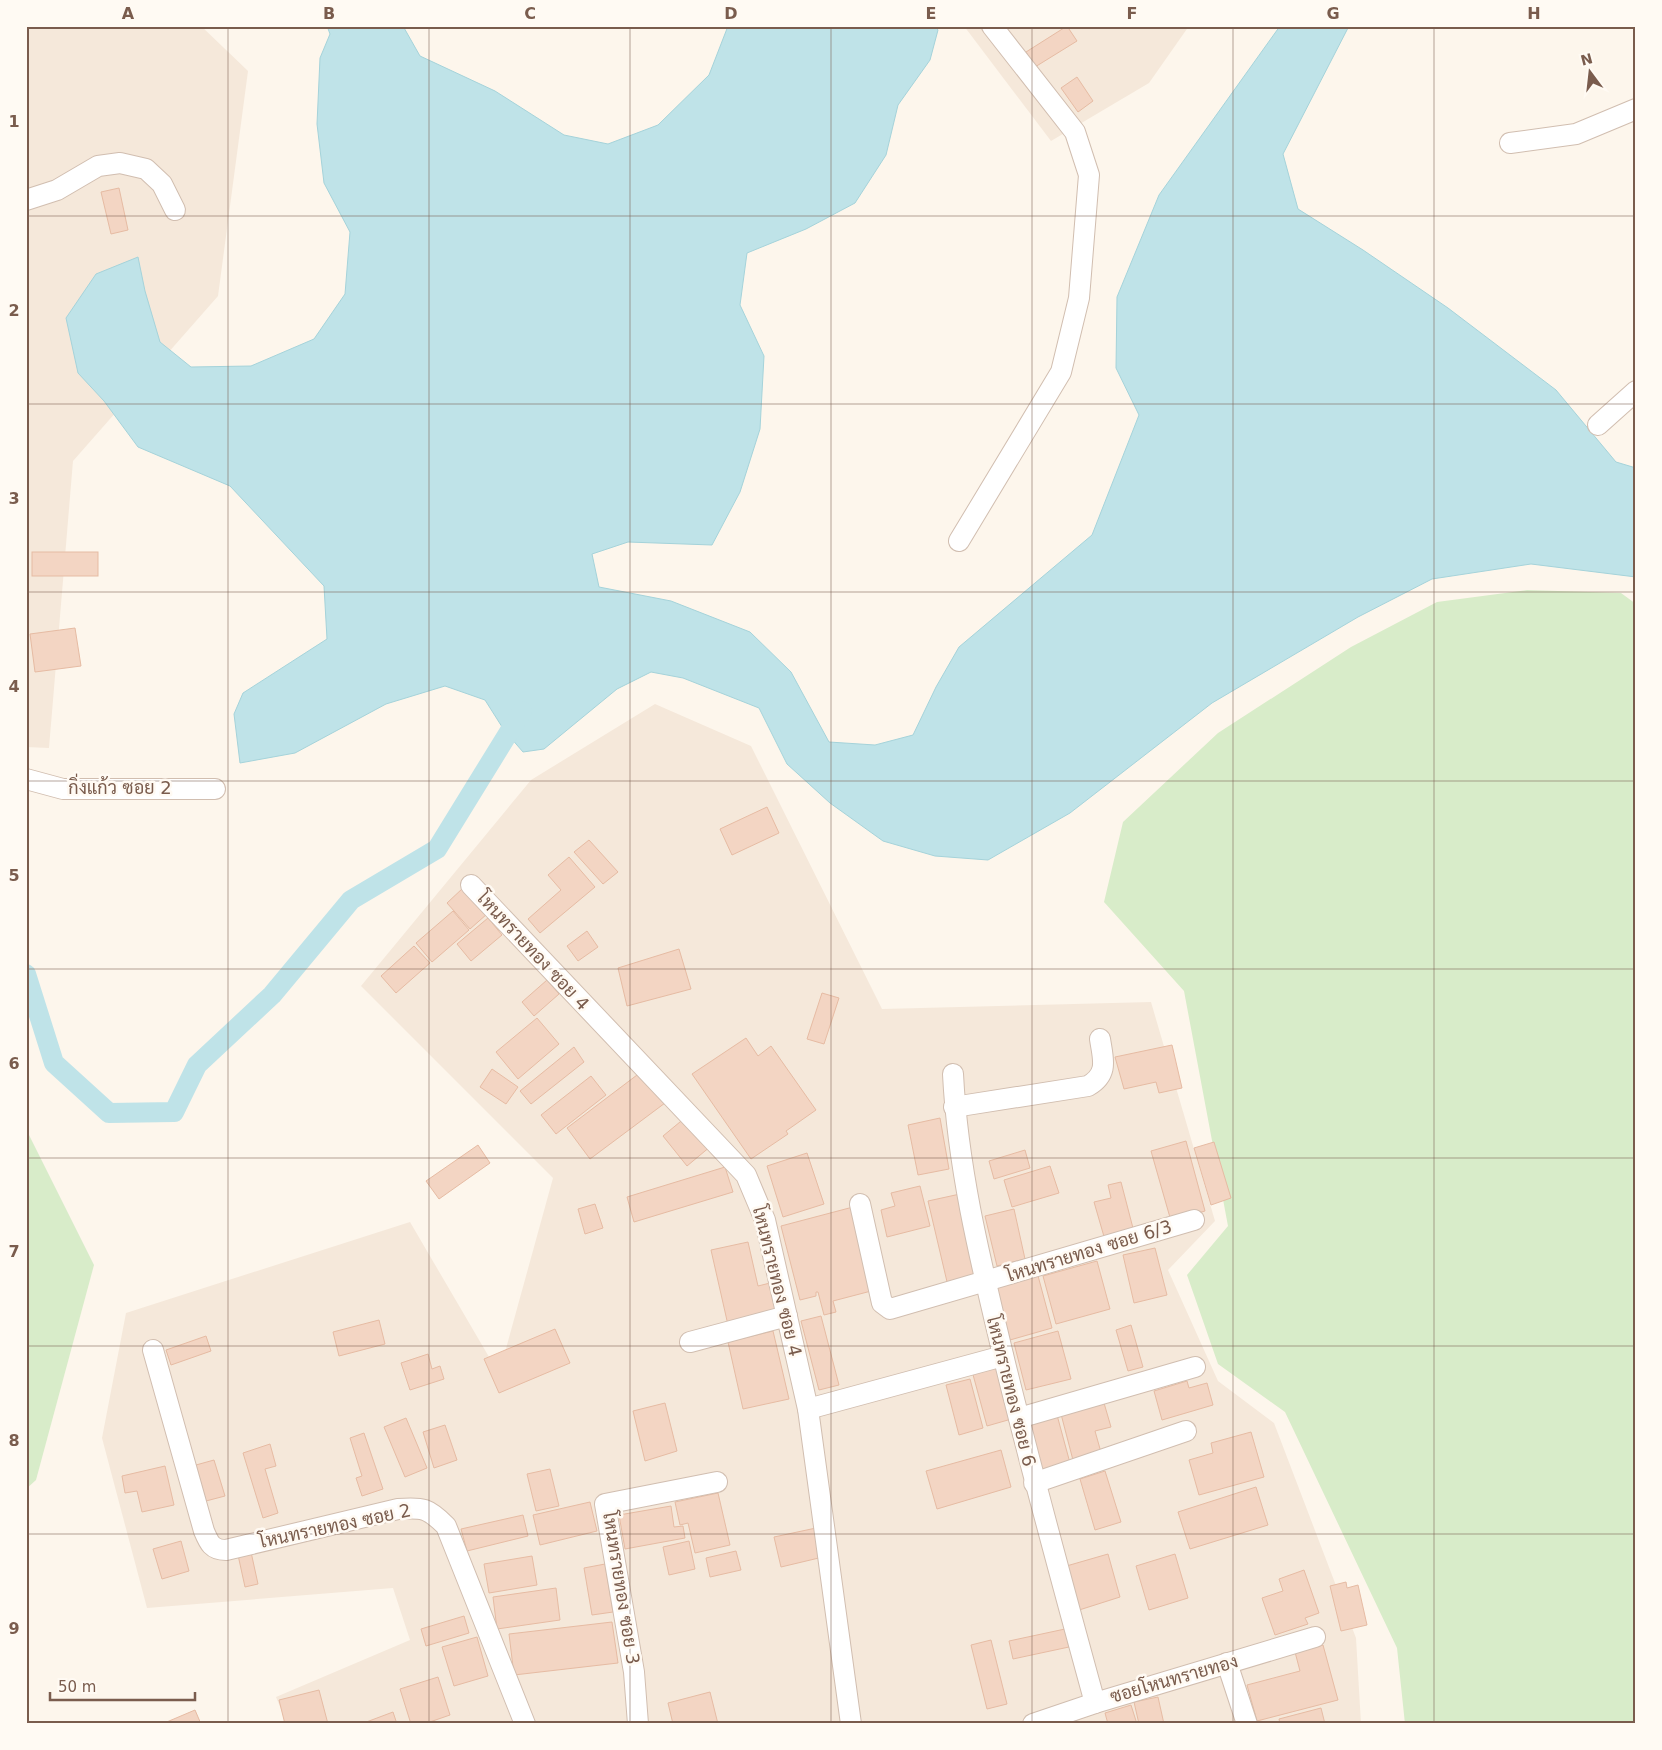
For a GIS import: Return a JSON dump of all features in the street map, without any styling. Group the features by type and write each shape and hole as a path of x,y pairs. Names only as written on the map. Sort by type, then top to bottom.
{"street":[{"path":"960,541 1061,372 1079,298 1089,175 1076,132 992,26"},
{"path":"1510,143 1576,134 1636,109"},
{"path":"26,200 57,190 98,166 120,163 146,170 162,184 175,210"},
{"path":"1598,425 1636,391"},
{"name":"กิ่งแก้ว ซอย 2","path":"26,779 63,789 215,789"},
{"name":"โหนทรายทอง ซอย 4","path":"471,885 746,1174 765,1220 808,1409 851,1724"},
{"path":"954,1107 1088,1086 1101,1077 1104,1069 1100,1039"},
{"name":"โหนทรายทอง ซอย 6","path":"952,1074 962,1171 984,1282 1004,1356 1034,1483 1095,1702"},
{"name":"โหนทรายทอง ซอย 6/3","path":"860,1204 882,1303 885,1307 897,1308 1194,1220"},
{"path":"690,1342 787,1316"},
{"name":"โหนทรายทอง ซอย 2","path":"153,1350 204,1531 211,1546 218,1550 226,1550 398,1509 418,1507 432,1511 446,1526 525,1724"},
{"path":"808,1409 1004,1356"},
{"path":"1019,1418 1195,1367"},
{"path":"1034,1483 1186,1431"},
{"name":"โหนทรายทอง ซอย 3","path":"638,1724 634,1672 605,1504 717,1482"},
{"name":"ซอยโหนทรายทอง","path":"1033,1724 1095,1702 1315,1637"},
{"path":"1228,1663 1246,1724"}],"shaded area":[{"path":"26,26 201,26 248,71 218,296 73,461 49,748 26,747"},
{"path":"964,26 1189,26 1149,83 1051,141"},
{"path":"655,704 751,746 882,1009 1151,1002 1215,1221 1168,1270 1218,1381 1274,1423 1356,1638 1361,1724 287,1724 276,1697 410,1640 393,1588 147,1608 102,1438 126,1313 410,1222 499,1374 553,1178 361,986 531,780"}],"green space":[{"path":"1527,590 1621,593 1636,604 1636,1724 1405,1724 1397,1648 1285,1412 1218,1364 1187,1275 1228,1226 1184,991 1104,902 1123,822 1218,733 1351,647 1437,602"},
{"path":"26,1129 94,1265 36,1480 26,1489"}],"water":[{"path":"327,26 403,26 420,56 495,91 564,135 608,144 658,125 709,75 728,26 935,26 938,30 930,60 898,105 886,155 855,203 806,229 747,253 740,305 764,356 760,429 740,492 712,545 628,542 592,554 599,587 671,601 750,632 791,672 829,742 875,745 913,735 936,687 959,647 1092,535 1139,415 1116,368 1117,297 1159,195 1280,26 1349,26 1283,154 1298,209 1363,250 1448,308 1556,390 1616,462 1636,468 1636,577 1531,564 1432,579 1358,617 1212,703 1070,813 988,860 935,856 883,841 830,803 787,764 759,708 683,678 651,672 617,689 544,749 523,752 504,730 485,700 445,686 386,704 295,753 240,763 234,714 243,693 327,639 324,586 230,486 138,447 104,401 78,373 66,318 96,274 138,257 145,291 160,342 191,367 251,366 314,339 345,294 350,232 324,183 317,124 320,58 330,34"}],"building":[{"path":"1067,26 1077,41 1035,67 1026,52"},
{"path":"1077,77 1093,101 1078,112 1061,88"},
{"path":"119,188 128,230 111,234 101,192"},
{"path":"32,552 98,552 98,576 32,576"},
{"path":"75,628 81,666 35,672 30,634"},
{"path":"767,807 779,833 732,855 720,829"},
{"path":"589,840 618,872 603,884 574,852"},
{"path":"569,857 595,887 540,933 528,919 561,890 548,875"},
{"path":"463,888 487,914 470,929 447,903"},
{"path":"453,911 469,930 432,962 416,943"},
{"path":"488,918 502,935 471,961 457,944"},
{"path":"587,931 598,947 578,961 567,946"},
{"path":"414,946 430,963 396,993 381,976"},
{"path":"679,949 691,989 627,1006 618,968"},
{"path":"547,980 559,994 534,1016 522,1002"},
{"path":"822,993 839,998 824,1044 807,1039"},
{"path":"537,1018 559,1044 518,1079 496,1052"},
{"path":"746,1038 758,1056 771,1046 816,1110 786,1131 788,1134 751,1159 692,1074"},
{"path":"1172,1045 1182,1088 1159,1093 1156,1082 1124,1089 1115,1057"},
{"path":"574,1047 584,1062 531,1104 520,1091"},
{"path":"492,1069 518,1087 506,1104 480,1087"},
{"path":"641,1072 665,1103 590,1159 567,1128"},
{"path":"591,1076 606,1095 556,1134 541,1115"},
{"path":"686,1117 711,1146 687,1166 663,1136"},
{"path":"940,1118 949,1169 918,1175 908,1125"},
{"path":"1186,1141 1205,1211 1171,1221 1151,1151"},
{"path":"1214,1142 1231,1198 1211,1205 1194,1148"},
{"path":"478,1145 490,1163 439,1199 426,1181"},
{"path":"1025,1150 1030,1168 994,1179 989,1161"},
{"path":"807,1153 824,1204 783,1217 767,1166"},
{"path":"1050,1166 1059,1193 1012,1207 1004,1180"},
{"path":"725,1167 733,1192 634,1222 627,1197"},
{"path":"1121,1182 1134,1232 1105,1240 1094,1202 1111,1198 1108,1185"},
{"path":"920,1186 930,1226 887,1237 881,1210 895,1206 891,1193"},
{"path":"960,1194 980,1279 948,1286 928,1201"},
{"path":"595,1204 603,1228 585,1234 578,1209"},
{"path":"853,1207 875,1290 833,1301 836,1312 824,1315 818,1292 816,1292 816,1296 800,1300 781,1226"},
{"path":"1014,1209 1025,1259 997,1266 985,1216"},
{"path":"748,1242 758,1286 774,1282 781,1313 728,1325 711,1250"},
{"path":"1155,1248 1167,1295 1134,1303 1123,1255"},
{"path":"1097,1261 1110,1309 1056,1324 1043,1276"},
{"path":"1037,1272 1052,1328 1010,1340 995,1283"},
{"path":"821,1316 839,1385 819,1390 801,1321"},
{"path":"379,1320 385,1344 339,1356 333,1332"},
{"path":"1131,1325 1143,1367 1128,1371 1116,1330"},
{"path":"555,1329 570,1363 499,1393 484,1359"},
{"path":"773,1331 789,1399 743,1409 728,1342"},
{"path":"1058,1331 1071,1379 1026,1390 1014,1343"},
{"path":"206,1336 211,1351 171,1365 166,1350"},
{"path":"428,1354 432,1369 440,1366 444,1379 410,1390 401,1363"},
{"path":"1000,1363 1015,1418 987,1426 972,1371"},
{"path":"970,1379 983,1428 959,1435 946,1385"},
{"path":"1187,1381 1189,1388 1207,1383 1213,1405 1162,1420 1154,1391"},
{"path":"665,1403 677,1451 645,1461 633,1411"},
{"path":"1104,1403 1111,1427 1095,1431 1102,1456 1074,1464 1061,1414"},
{"path":"1057,1415 1070,1463 1041,1471 1028,1422"},
{"path":"406,1418 427,1468 405,1477 384,1427"},
{"path":"445,1425 457,1460 434,1468 423,1432"},
{"path":"1251,1432 1264,1477 1199,1495 1189,1460 1213,1453 1211,1443"},
{"path":"364,1433 383,1489 362,1496 356,1478 362,1476 350,1438"},
{"path":"270,1444 276,1466 265,1469 278,1513 263,1518 243,1453"},
{"path":"1001,1450 1011,1487 937,1509 926,1471"},
{"path":"214,1460 225,1496 206,1501 196,1465"},
{"path":"165,1466 174,1505 142,1512 137,1491 125,1493 122,1476"},
{"path":"550,1469 559,1506 536,1511 527,1474"},
{"path":"1105,1471 1121,1522 1095,1530 1080,1479"},
{"path":"1256,1487 1268,1525 1190,1549 1178,1512"},
{"path":"718,1493 730,1545 695,1553 688,1523 680,1525 675,1502"},
{"path":"590,1502 597,1531 540,1545 533,1515"},
{"path":"671,1506 674,1527 683,1526 685,1538 625,1549 619,1515"},
{"path":"523,1515 528,1536 467,1551 461,1529"},
{"path":"816,1528 823,1557 781,1567 774,1537"},
{"path":"181,1541 189,1571 162,1579 153,1549"},
{"path":"689,1541 695,1569 669,1575 663,1547"},
{"path":"736,1551 741,1570 710,1577 706,1558"},
{"path":"251,1552 258,1584 245,1587 238,1555"},
{"path":"1108,1554 1120,1597 1076,1611 1063,1567"},
{"path":"1175,1554 1188,1598 1149,1610 1136,1566"},
{"path":"532,1556 537,1585 489,1593 484,1564"},
{"path":"605,1564 613,1612 592,1615 584,1568"},
{"path":"1304,1570 1319,1613 1305,1618 1308,1624 1275,1635 1262,1598 1283,1591 1279,1579"},
{"path":"1346,1582 1347,1588 1358,1585 1367,1625 1341,1631 1330,1586"},
{"path":"556,1588 560,1620 497,1629 493,1597"},
{"path":"464,1616 469,1633 426,1646 421,1629"},
{"path":"612,1622 618,1663 514,1675 509,1634"},
{"path":"1065,1629 1069,1647 1013,1659 1009,1641"},
{"path":"477,1637 488,1676 454,1686 442,1647"},
{"path":"991,1640 1007,1704 987,1709 971,1645"},
{"path":"1323,1645 1338,1700 1257,1721 1247,1685 1300,1671 1295,1652"},
{"path":"438,1677 450,1715 424,1724 411,1724 400,1689"},
{"path":"319,1690 328,1724 285,1724 279,1700"},
{"path":"710,1692 718,1724 673,1724 668,1703"},
{"path":"1158,1697 1164,1724 1139,1724 1134,1702"},
{"path":"1131,1705 1137,1724 1108,1724 1105,1713"},
{"path":"1321,1708 1325,1724 1280,1724 1279,1719"},
{"path":"195,1710 201,1724 162,1724"},
{"path":"393,1712 397,1724 361,1724"}],"waterway":[{"path":"26,974 54,1063 109,1113 174,1112 197,1065 272,995 351,900 437,849 522,711"}]}
